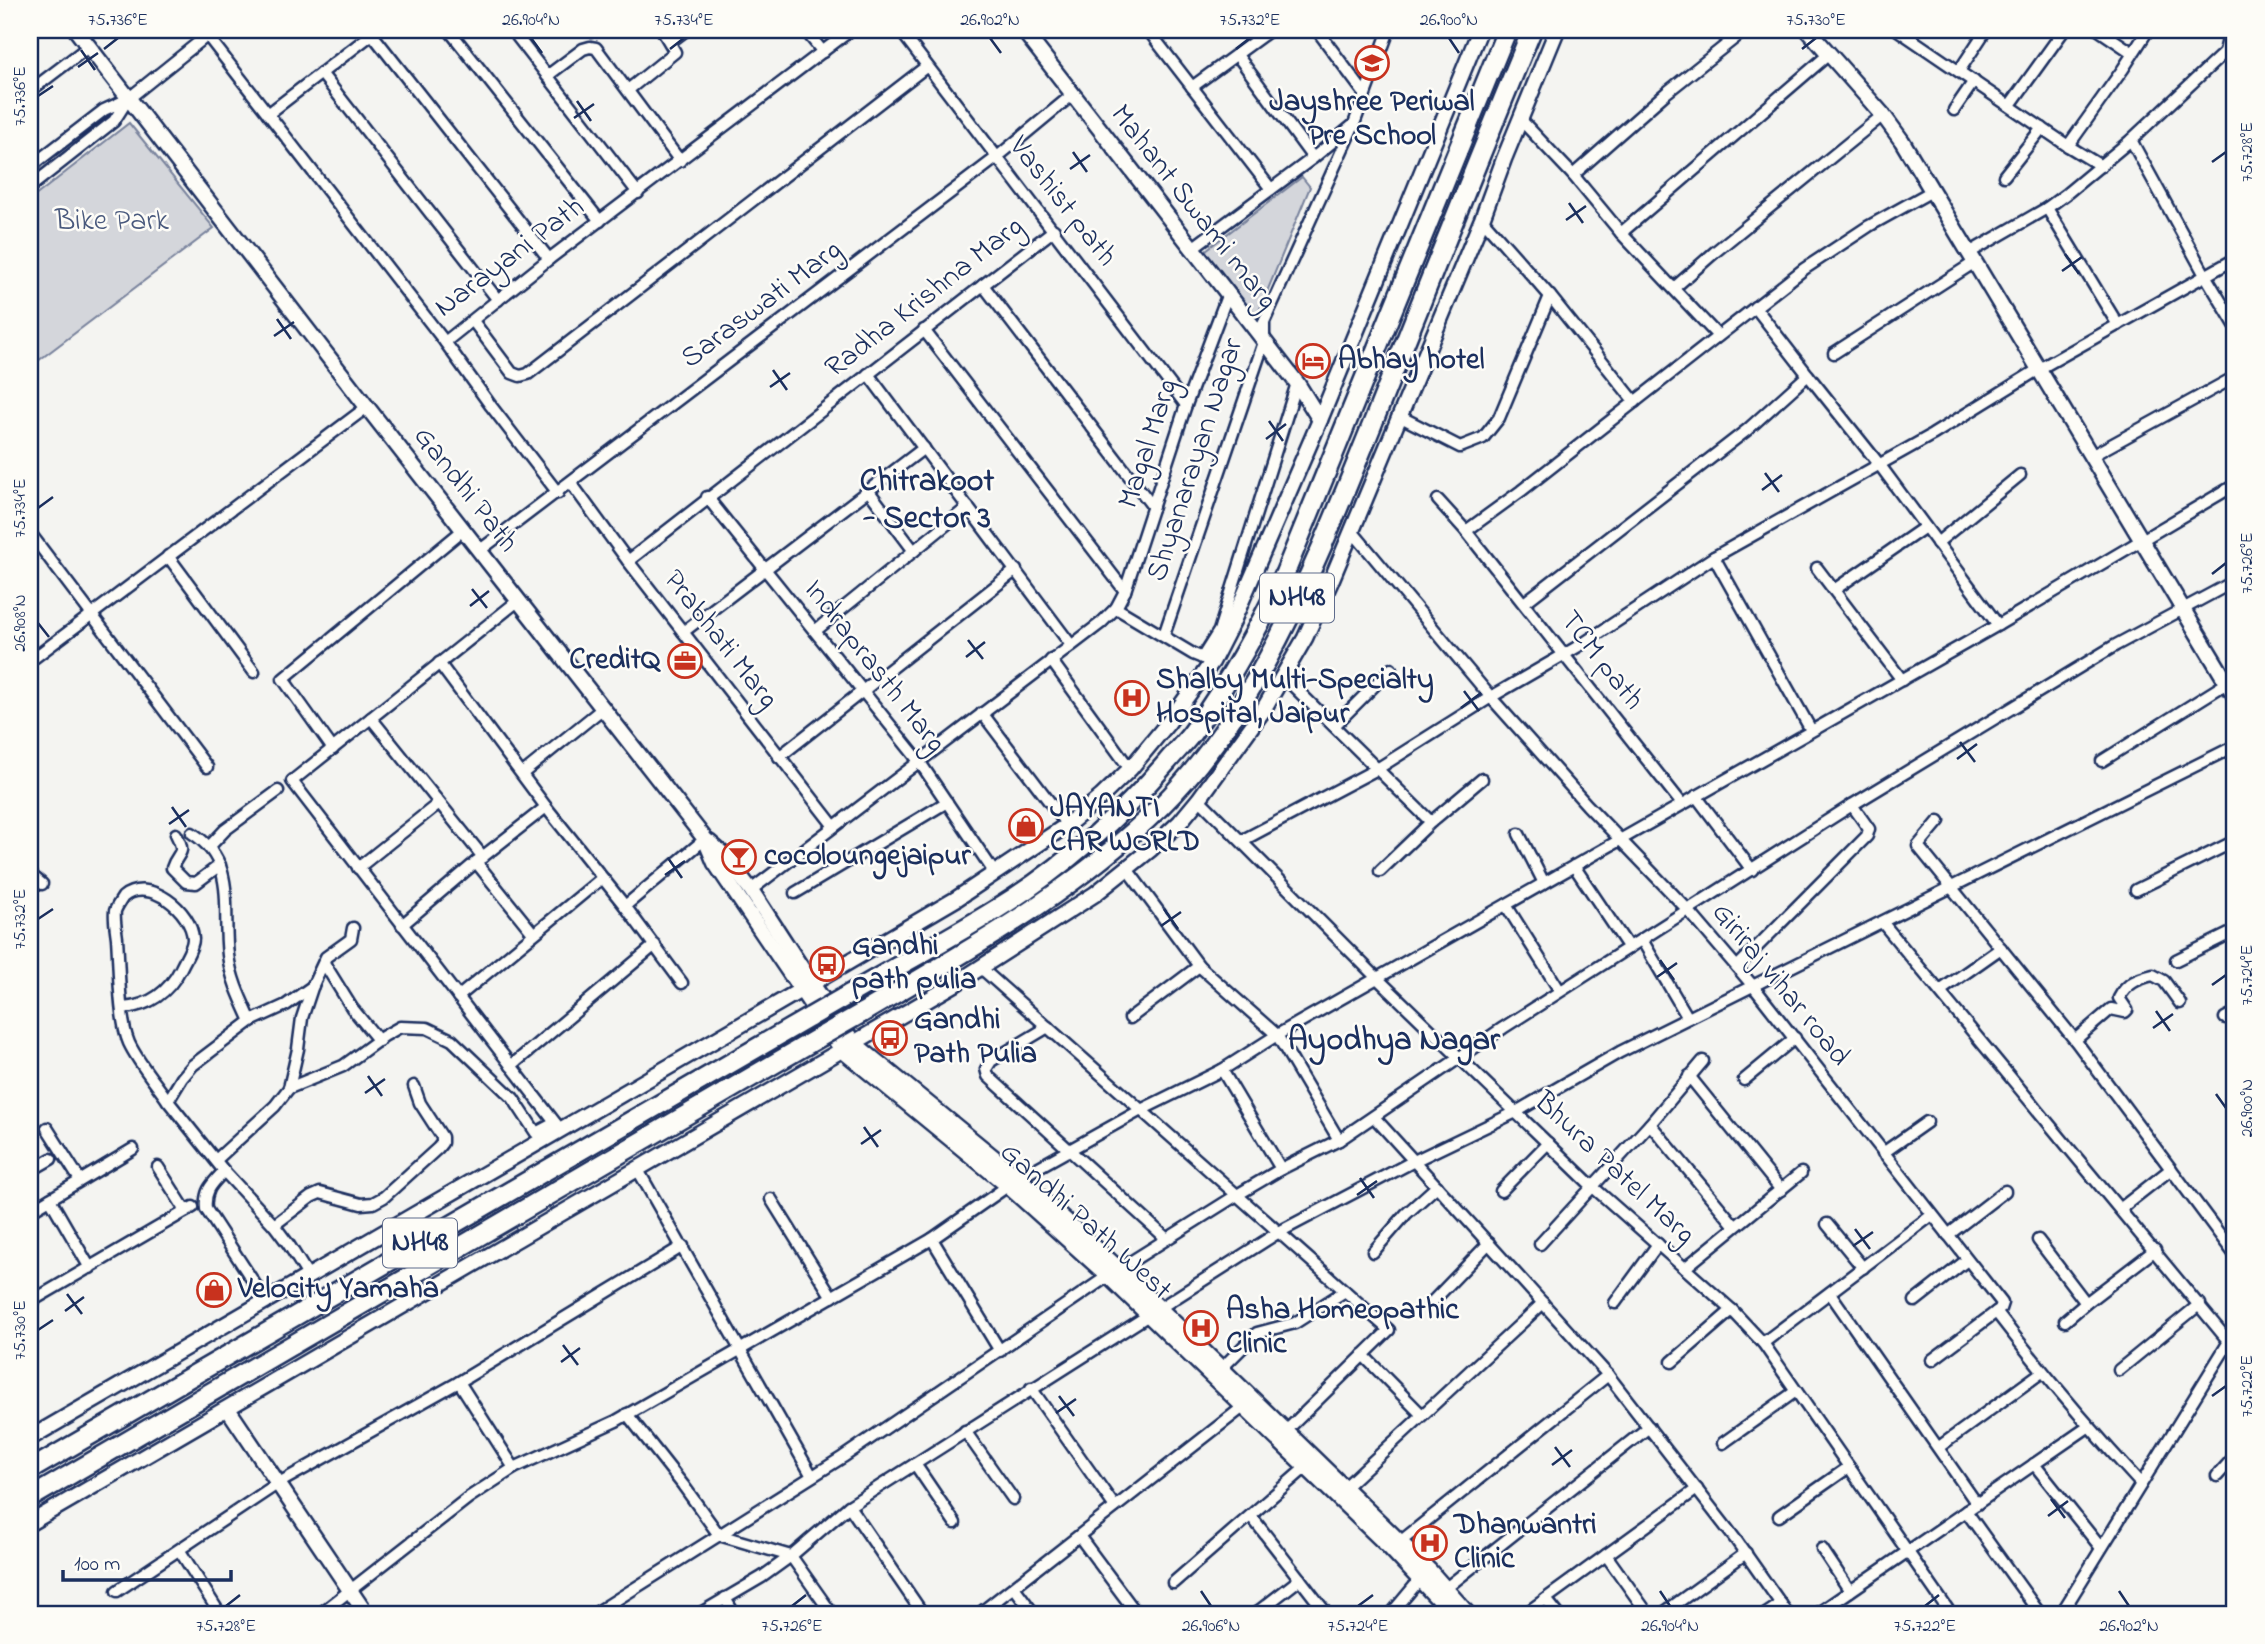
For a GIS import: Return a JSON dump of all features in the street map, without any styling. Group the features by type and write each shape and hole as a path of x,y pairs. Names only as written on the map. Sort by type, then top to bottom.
{"highway":[{"name":"NH48","path":"30,1470 996,910 1112,822 1193,732 1260,624 1284,573 1507,30"},
{"name":"NH48","path":"30,1498 998,933 1084,873 1161,806 1192,772 1222,732 1264,665 1324,542 1532,30"}],"street":[{"name":"Gandhi Path","path":"75,30 705,839 715,863 806,987"},
{"path":"449,30 600,221"},
{"path":"628,90 675,52 662,30"},
{"path":"670,42 685,30"},
{"path":"805,30 822,52"},
{"name":"Narayani Path","path":"208,32 268,114 445,342 549,259 851,30"},
{"name":"Vashist path","path":"900,30 1186,405"},
{"name":"Mahant Swami marg","path":"1023,30 1297,383 1320,419"},
{"path":"1163,30 1151,33 1271,189"},
{"path":"1317,30 1364,93"},
{"name":"Shyanarayan Nagar","path":"1164,635 1264,342 1264,323 1354,124 1389,30"},
{"path":"30,1438 309,1277 557,1126 806,987 956,898 1067,825 1130,769 1168,723 1244,597 1480,30"},
{"path":"30,1523 981,968 1095,894 1180,822 1262,712 1311,627 1482,219 1557,30"},
{"path":"1573,175 1666,93 1745,30"},
{"path":"1808,30 1883,115 1902,141 2141,540 2231,680 2235,696"},
{"path":"1898,30 2101,166"},
{"path":"1959,71 1986,30"},
{"path":"2010,105 2064,30"},
{"path":"2099,30 2133,53"},
{"path":"2068,146 2148,30"},
{"path":"2225,30 2228,39 2225,52"},
{"path":"30,167 104,110 128,99 208,32"},
{"path":"268,114 375,32 549,259"},
{"path":"518,32 547,76 638,193"},
{"path":"1192,87 1264,32"},
{"path":"1834,353 2047,208 2101,166 2225,52 2235,46"},
{"path":"30,91 88,47"},
{"path":"547,76 583,49 596,48 680,161"},
{"path":"1621,233 1829,54"},
{"path":"1237,55 1313,158"},
{"path":"472,321 512,373 520,376 528,374 927,66"},
{"path":"321,73 498,300"},
{"path":"1954,110 1974,81"},
{"name":"Saraswati Marg","path":"479,551 996,158 1072,95"},
{"path":"30,187 114,121 128,99"},
{"path":"1674,288 1883,115"},
{"path":"1520,118 1573,175 1621,233 1718,336"},
{"path":"1191,249 1354,124"},
{"path":"2004,176 2042,128"},
{"path":"2131,140 2235,325"},
{"path":"1466,531 1836,247 1932,191"},
{"path":"2047,208 2118,326"},
{"path":"1482,219 1550,296 1635,402"},
{"name":"Radha Krishna Marg","path":"628,561 1054,230"},
{"path":"1243,840 1377,769 1564,654 1714,556 1932,435 2039,369 2235,259"},
{"path":"984,285 1153,508"},
{"name":"Magal Marg","path":"1116,608 1125,591 1186,405 1227,296"},
{"path":"1399,416 1460,447 1483,438 1499,418 1550,296"},
{"path":"1755,307 1880,464 1998,625"},
{"path":"924,330 1125,591"},
{"path":"445,342 558,493"},
{"path":"868,374 1071,645"},
{"path":"1524,603 1736,438 1808,375"},
{"path":"2091,456 2235,377"},
{"path":"1207,660 1219,631 1297,383"},
{"path":"30,661 367,407"},
{"path":"683,632 924,448"},
{"path":"1937,543 2020,475"},
{"name":"Prabhati Marg","path":"570,483 833,825"},
{"path":"320,1614 468,1498 514,1468 627,1414 832,1297 932,1239 1013,1182 1142,1110 1222,1070 1277,1035 1998,625 2235,485"},
{"path":"868,490 914,551"},
{"name":"Indraprasth Marg","path":"707,497 919,761 994,872"},
{"name":"TCM path","path":"1438,499 1524,603 1682,804"},
{"path":"815,631 968,507"},
{"path":"1833,590 1925,527"},
{"path":"333,749 284,679 463,530"},
{"name":"Giriraj vihar road","path":"1352,531 1491,697 1688,910 1753,986 2002,1303 1996,1312 2042,1372 2141,1484"},
{"path":"30,533 207,767"},
{"path":"168,556 254,672"},
{"path":"1714,556 1811,730"},
{"path":"1816,568 1902,680"},
{"path":"779,757 1016,569"},
{"path":"594,1614 812,1476 1114,1273 1237,1195 1339,1140 1560,991 1852,805 2116,645 2235,581"},
{"path":"519,600 292,781 557,1126"},
{"path":"751,890 1101,623 1116,608 1207,660"},
{"path":"1051,660 1130,769"},
{"path":"439,663 682,983"},
{"path":"1334,726 1391,669"},
{"path":"1284,677 1431,822"},
{"path":"2102,761 2231,680"},
{"path":"523,773 602,709"},
{"path":"982,713 1067,825"},
{"path":"371,718 439,803 533,933"},
{"path":"699,1614 762,1577 849,1506 1279,1232 1414,1161 1516,1112 1620,1052 2235,746"},
{"path":"1380,871 1431,822 1482,779"},
{"path":"209,847 225,830 278,792"},
{"path":"1696,796 1752,870"},
{"name":"Bhura Patel Marg","path":"1199,799 1243,840 1378,979 1593,1187 1732,1310 1763,1343 1951,1614"},
{"path":"794,893 947,802"},
{"path":"358,868 439,803"},
{"path":"1737,967 1867,836 1869,829 1852,805"},
{"path":"402,925 546,807"},
{"path":"1939,821 1918,846 2075,1040 2235,1255"},
{"path":"192,833 205,841 219,865 227,894 227,953 231,977 251,1021"},
{"path":"176,834 183,846 181,856 173,863 172,868 186,882 196,883 219,865"},
{"path":"1519,834 1544,883"},
{"path":"625,906 705,839 724,855 751,890 806,987 848,1046 1013,1182 1047,1204 1114,1273"},
{"path":"2136,890 2235,841"},
{"path":"1574,866 1629,948"},
{"path":"1127,869 1199,966 1277,1035 1339,1140"},
{"path":"30,874 42,884"},
{"path":"458,997 602,878"},
{"path":"123,1008 153,1000 177,975 193,942 192,931 184,917 172,903 153,891 137,892 123,898 115,910 123,1008 125,1030 130,1044 168,1101 224,1171 274,1224 309,1277"},
{"path":"1506,905 1560,991"},
{"path":"1882,922 2232,1346"},
{"path":"216,1160 275,1106 289,1088 302,1018 313,985 326,957 351,939 353,929"},
{"path":"2176,960 2235,931"},
{"path":"1642,940 1688,1018"},
{"path":"511,1066 655,945"},
{"path":"1940,991 2001,948"},
{"path":"324,963 352,1008 379,1041"},
{"path":"1130,1018 1199,966"},
{"path":"981,968 1389,1330 1286,1431"},
{"path":"2075,1040 2111,1009 2124,1012 2127,1010 2119,998 2124,988 2136,979 2153,975 2164,981 2180,1003"},
{"path":"168,1101 181,1078 193,1065 251,1021 286,1005 313,985"},
{"path":"289,1088 343,1066 400,1027 427,1028 452,1040 503,1087 537,1133 557,1126"},
{"path":"1048,1027 990,1061 986,1069 988,1076 1167,1239"},
{"path":"1744,1080 1794,1038"},
{"path":"1540,1244 1650,1124 1703,1061"},
{"path":"1222,1070 1281,1169"},
{"path":"1689,1076 1780,1190"},
{"path":"274,1224 311,1196 320,1193 361,1204 373,1203 384,1197 438,1148 442,1138 420,1103 414,1086"},
{"path":"1374,1117 1608,1375 1746,1553 1788,1614"},
{"path":"1883,1153 1927,1122"},
{"path":"1650,1124 1735,1226"},
{"path":"47,1128 80,1180"},
{"path":"1501,1191 1548,1143"},
{"path":"30,1211 133,1149"},
{"path":"30,1171 51,1159"},
{"path":"30,1302 189,1209 158,1167"},
{"path":"2120,1209 2171,1169"},
{"path":"638,1170 812,1476"},
{"path":"224,1171 205,1197 206,1209 266,1301"},
{"path":"1685,1268 1801,1173"},
{"name":"Gandhi Path West","path":"1013,1182 1156,1312 1247,1402 1306,1467 1425,1574 1452,1614"},
{"path":"1373,1252 1406,1214 1437,1186"},
{"path":"1948,1235 2005,1191"},
{"path":"50,1199 90,1268"},
{"path":"771,1199 832,1297"},
{"path":"1763,1343 1932,1215"},
{"path":"1827,1224 1863,1268"},
{"path":"932,1239 1000,1351"},
{"path":"2038,1240 2086,1303"},
{"path":"1433,1301 1489,1243"},
{"path":"1615,1303 1658,1244"},
{"path":"117,1591 278,1484 459,1382 683,1246"},
{"path":"2065,1321 2155,1250"},
{"path":"1914,1301 1968,1260"},
{"path":"1221,1368 1257,1334 1295,1323 1345,1291"},
{"path":"1830,1293 1977,1504"},
{"path":"1344,1488 1543,1303"},
{"path":"2119,1370 2200,1304"},
{"path":"1672,1362 1732,1310"},
{"path":"1156,1312 1221,1368 1247,1402 1286,1431 1400,1542 1425,1574 1446,1588 1468,1614"},
{"path":"1932,1360 1996,1312"},
{"path":"2061,1614 2141,1484 2232,1346 2235,1332"},
{"path":"1363,1355 1422,1415"},
{"path":"1938,1447 2042,1372"},
{"path":"1400,1542 1608,1375"},
{"path":"459,1382 514,1468"},
{"path":"1031,1388 1115,1507"},
{"path":"1723,1443 1796,1391"},
{"path":"979,1614 1247,1402"},
{"path":"228,1409 366,1614"},
{"path":"627,1414 719,1535 791,1556 832,1614"},
{"path":"1446,1588 1648,1427"},
{"path":"1817,1614 2088,1427"},
{"path":"965,1432 1013,1499"},
{"path":"2217,1476 2235,1456"},
{"path":"915,1464 955,1524"},
{"path":"2034,1464 2101,1548"},
{"path":"1779,1516 1849,1466"},
{"path":"1172,1583 1306,1467"},
{"path":"1525,1614 1697,1489"},
{"path":"849,1506 923,1614"},
{"path":"1965,1511 2040,1614"},
{"path":"1251,1516 1327,1614"},
{"path":"1079,1536 1137,1614"},
{"path":"1822,1549 1850,1591"},
{"path":"180,1551 219,1614"},
{"path":"1662,1614 1746,1553"},
{"path":"1606,1555 1648,1614"},
{"path":"1391,1614 1425,1574"},
{"path":"1255,1614 1300,1578"},
{"path":"1014,1587 1034,1614"},
{"path":"725,1598 734,1614"},
{"path":"1546,1599 1559,1614"},
{"path":"1833,1603 1841,1614"},
{"path":"1766,1614 1781,1604"}],"green space":[{"name":"Bike Park","path":"129,123 214,228 30,367 30,200"},
{"path":"1302,177 1310,187 1257,316 1211,267 1206,250"}],"place":[{"name":"Jayshree Periwal Pre School","path":"1372,63"},
{"name":"Abhay hotel","path":"1313,361"},
{"name":"CreditQ","path":"685,661"},
{"name":"Shalby Multi-Specialty Hospital, Jaipur","path":"1132,698"},
{"name":"JAYANTI CAR WORLD","path":"1026,826"},
{"name":"cocoloungejaipur","path":"739,857"},
{"name":"Gandhi path pulia","path":"827,964"},
{"name":"Gandhi Path Pulia","path":"890,1038"},
{"name":"Velocity Yamaha","path":"214,1290"},
{"name":"Asha Homeopathic Clinic","path":"1201,1328"},
{"name":"Dhanwantri Clinic","path":"1430,1543"}],"district":[{"name":"Chitrakoot - Sector 3","path":"927,500"},
{"name":"Ayodhya Nagar","path":"1394,1041"}]}
